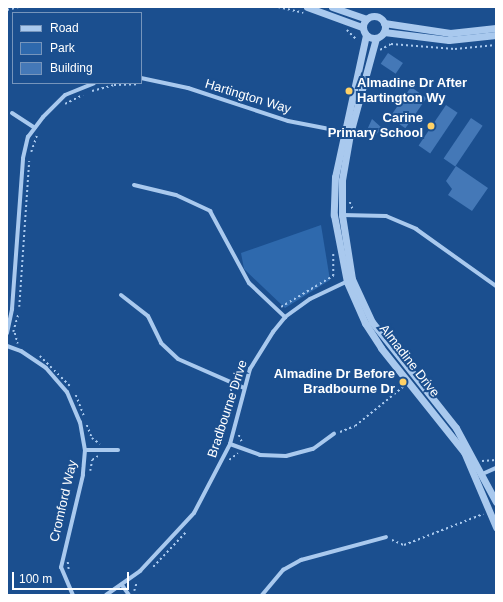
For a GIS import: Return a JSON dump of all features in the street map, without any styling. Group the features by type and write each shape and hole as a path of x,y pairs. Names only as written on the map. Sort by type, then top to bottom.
{"street":[{"path":"306,7 362,27 366,35 376,38 384,32 449,40 496,35"},
{"path":"332,7 366,19 376,16 384,23 450,33 496,28"},
{"path":"362,27 366,19"},
{"path":"384,23 384,32"},
{"name":"Almadine Drive","path":"346,133 366,35"},
{"name":"Almadine Drive","path":"376,38 346,133 334,177 338,215 349,280 364,323 446,427 480,475 496,526"},
{"name":"Hartington Way","path":"142,78 188,88 288,121 346,133"},
{"path":"7,333 12,309 23,158 35,128 66,95 92,84"},
{"path":"12,113 35,128"},
{"path":"134,185 176,194 210,212 220,224 246,278 285,317"},
{"path":"338,215 386,216 416,228 496,286"},
{"name":"Almadine Drive","path":"349,280 388,347 456,428 480,475 496,502"},
{"name":"Bradbourne Drive","path":"106,595 122,584 160,552 194,513 230,444 244,388 260,351 285,317 310,299 349,280"},
{"path":"121,295 148,316 161,342 178,359 244,388"},
{"name":"Cromford Way","path":"7,346 21,351 46,368 67,392 80,422 85,450 83,475 61,567 73,595"},
{"path":"230,444 260,456 286,456 313,449 334,434"},
{"path":"85,450 118,450"},
{"path":"480,475 496,468"},
{"path":"262,595 284,570 301,560 386,538"},
{"path":"122,584 129,595"}],"path":[{"path":"7,10 19,7"},
{"path":"60,109 92,91 114,85 140,84"},
{"path":"22,346 15,339 15,333 24,273 30,156 42,128"},
{"path":"348,194 353,215"},
{"path":"7,333 15,333"},
{"path":"35,353 51,363 69,383 100,450 100,455 92,460 88,479"},
{"path":"334,434 355,426 409,382"},
{"path":"478,454 482,461 496,460"},
{"path":"386,538 404,545 491,511"},
{"path":"68,558 70,574"}],"green space":[{"path":"321,225 330,280 285,308 244,269 241,253"}],"building":[{"path":"388,53 403,63 396,74 381,64"},
{"path":"411,87 427,98 405,128 390,117"},
{"path":"446,105 458,113 430,153 419,146"},
{"path":"471,118 483,126 455,166 444,159"},
{"path":"372,119 382,128 374,137 367,130"},
{"path":"456,166 488,188 472,211 448,195 452,189 446,181"}],"place":[{"name":"Almadine Dr After Hartington Wy","path":"349,91"},
{"name":"Carine Primary School","path":"431,126"},
{"name":"Almadine Dr Before Bradbourne Dr","path":"403,382"}]}
